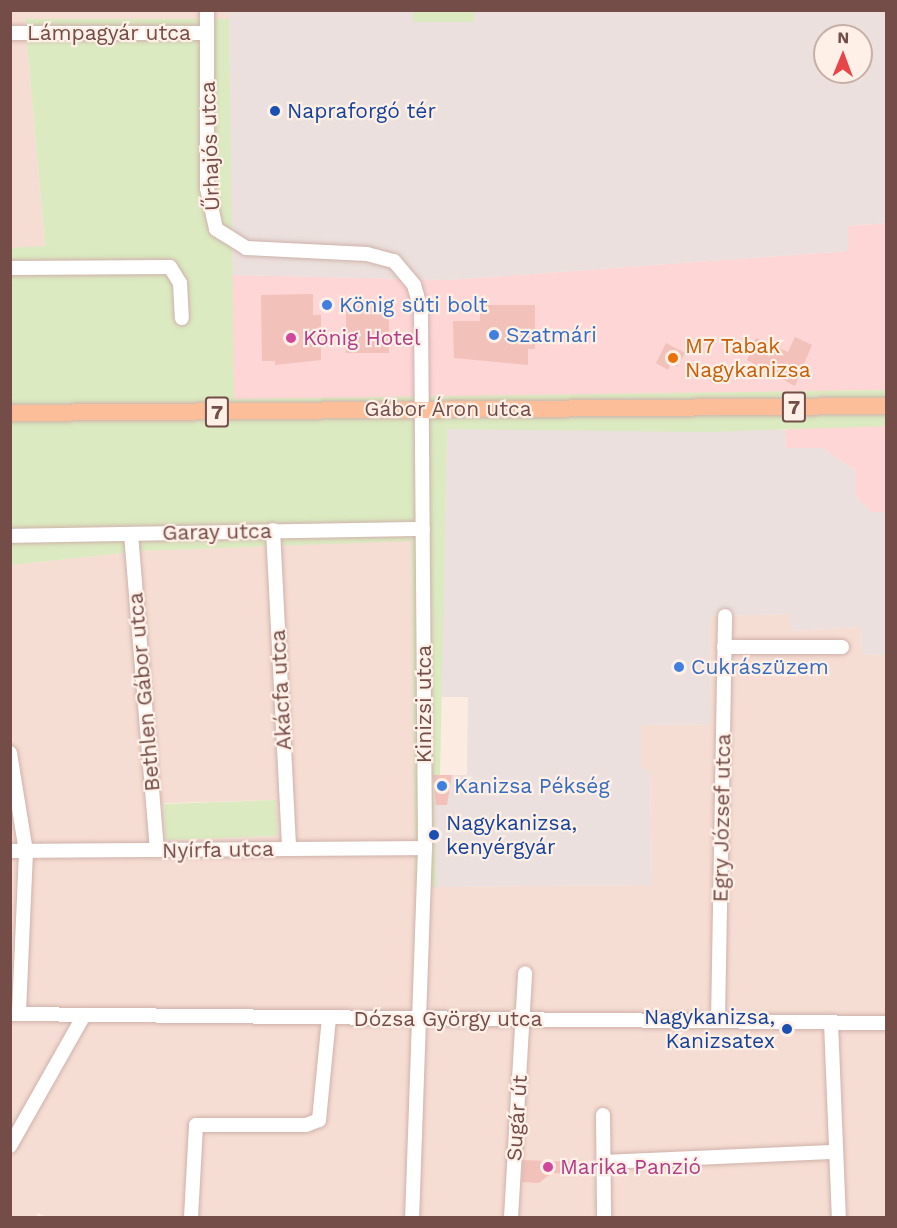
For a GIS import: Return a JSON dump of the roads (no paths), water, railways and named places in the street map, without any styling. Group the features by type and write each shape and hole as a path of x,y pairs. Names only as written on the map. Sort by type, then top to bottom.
{"main road":[{"name":"Gábor Áron utca","path":"10,412 886,406"}],"street":[{"name":"Űrhajós utca","path":"207,10 207,188 210,212 222,237 246,248 368,254 401,267"},
{"name":"Lámpagyár utca","path":"10,33 207,33"},
{"path":"10,268 170,267 179,276 182,318"},
{"name":"Kinizsi utca","path":"401,267 414,285 421,310 423,408 425,848 421,1018 412,1218"},
{"name":"Garay utca","path":"10,537 273,530 423,529"},
{"name":"Akácfa utca","path":"273,530 289,849"},
{"name":"Bethlen Gábor utca","path":"131,534 157,850"},
{"name":"Egry József utca","path":"718,1021 725,616"},
{"path":"724,647 842,647"},
{"path":"10,753 26,852 13,1015"},
{"name":"Nyírfa utca","path":"10,851 425,848"},
{"name":"Sugár út","path":"511,1218 525,973"},
{"name":"Dózsa György utca","path":"13,1015 886,1023"},
{"path":"10,1146 84,1015"},
{"path":"191,1218 196,1125 306,1125 319,1119 329,1018"},
{"path":"831,1022 839,1218"},
{"path":"603,1114 604,1218"},
{"path":"604,1162 836,1152"}],"place":[{"name":"Napraforgó tér","path":"275,111"},
{"name":"König süti bolt","path":"327,305"},
{"name":"Szatmári","path":"494,335"},
{"name":"König Hotel","path":"291,338"},
{"name":"M7 Tabak Nagykanizsa","path":"673,358"},
{"name":"Cukrászüzem","path":"679,667"},
{"name":"Kanizsa Pékség","path":"442,786"},
{"name":"Nagykanizsa, kenyérgyár","path":"434,835"},
{"name":"Nagykanizsa, Kanizsatex","path":"787,1029"},
{"name":"Marika Panzió","path":"548,1167"}]}
